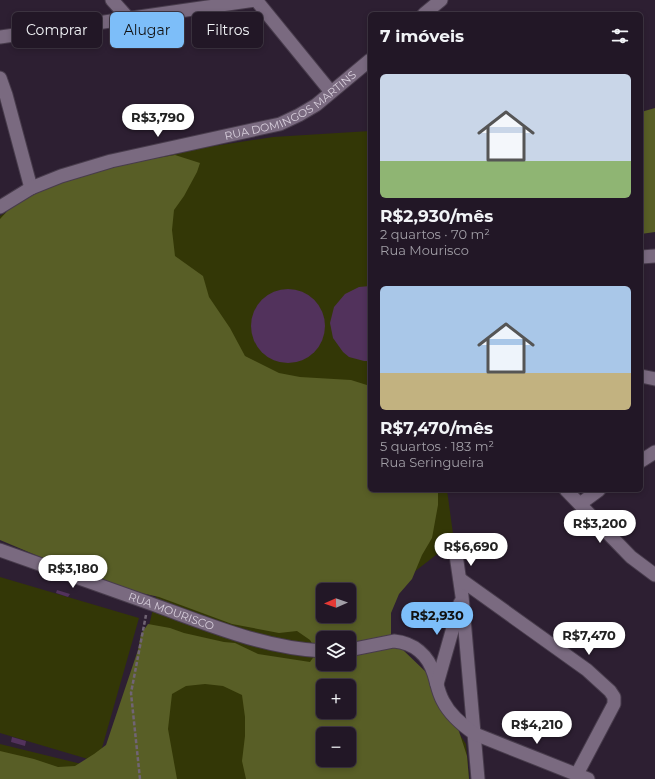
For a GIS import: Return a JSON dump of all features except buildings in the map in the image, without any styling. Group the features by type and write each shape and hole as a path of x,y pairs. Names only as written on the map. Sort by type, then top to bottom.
{"street":[{"path":"112,0 123,12"},
{"path":"176,12 256,0 331,92"},
{"path":"426,12 441,0"},
{"path":"0,37 110,22"},
{"name":"RUA DOMINGOS MARTINS","path":"0,207 31,188 61,176 111,161 280,124 316,105 368,62"},
{"path":"0,78 31,188"},
{"path":"643,257 655,256"},
{"path":"643,376 655,379"},
{"path":"643,460 655,452"},
{"path":"568,492 631,557 655,575"},
{"path":"580,504 597,492"},
{"path":"454,541 462,596 478,779"},
{"name":"RUA MOURISCO","path":"0,550 246,637 290,647 316,650"},
{"path":"356,648 386,642 401,642 407,644 419,651 428,662 432,668 439,692 449,711 465,728 475,734 583,776 614,704 614,697 610,691 575,661 460,579"},
{"path":"437,684 462,596"}],"path":[{"path":"140,779 131,693 148,603"}],"green space":[{"path":"655,108 655,232 643,234 643,111"},
{"path":"368,131 368,492 447,492 454,541 364,611 413,663 466,744 469,779 0,779 0,744 114,772 158,588 0,528 0,216 52,185 130,159 273,137"},
{"path":"175,155 200,163 197,172 184,196 174,210 172,230 175,256 203,276 209,297 230,328 245,356 279,373 300,377 351,380 368,385 368,492 438,492 438,505 432,538 422,555 412,579 399,594 391,613 391,635 402,649 428,674 455,719 467,756 469,779 246,779 242,761 245,736 245,717 242,695 223,686 205,684 186,686 172,694 168,729 177,779 0,779 0,751 34,759 58,767 75,766 106,745 138,650 141,634 148,624 224,642 235,643 258,654 310,662 316,653 316,671 356,671 356,631 316,631 316,650 310,640 297,631 279,633 232,624 159,597 132,591 76,572 0,540 0,219 12,206 73,172"},
{"path":"0,577 139,618 98,762 0,733"}]}
